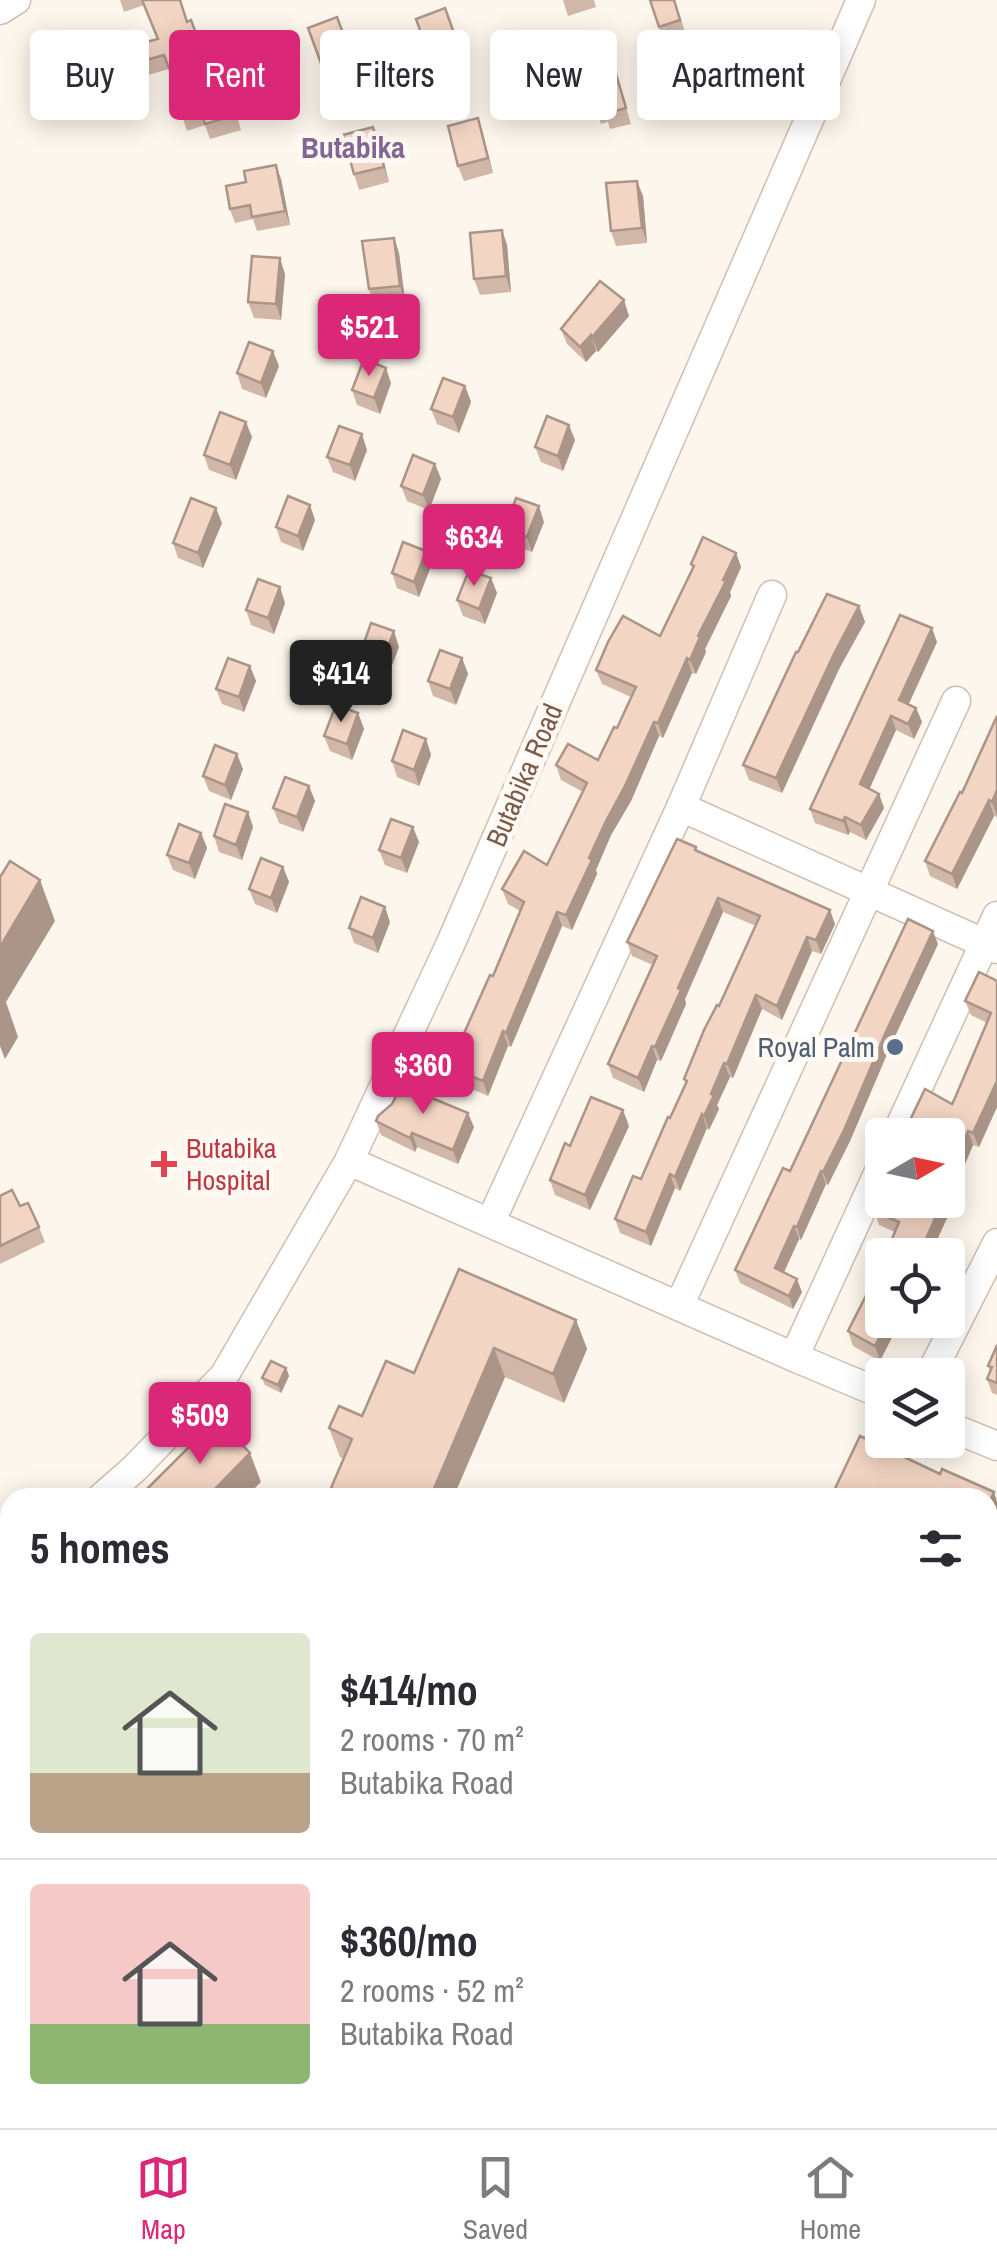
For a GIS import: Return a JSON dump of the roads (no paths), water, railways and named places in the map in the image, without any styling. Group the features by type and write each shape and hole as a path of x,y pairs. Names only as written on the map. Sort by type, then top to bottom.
{"street":[{"path":"0,10 16,0"},
{"name":"Butabika Road","path":"113,1488 224,1376 348,1160 450,945 861,0"},
{"path":"490,1223 772,595"},
{"path":"679,1306 956,700"},
{"path":"680,807 991,946"},
{"path":"905,1118 991,946 997,916"},
{"path":"348,1160 865,1387"},
{"path":"794,1357 865,1202"},
{"path":"940,1358 997,1243"},
{"path":"965,1433 997,1446"}],"place":[{"name":"Royal Palm","path":"895,1047"},
{"name":"Butabika Hospital","path":"164,1164"}],"district":[{"name":"Butabika","path":"353,148"}]}
